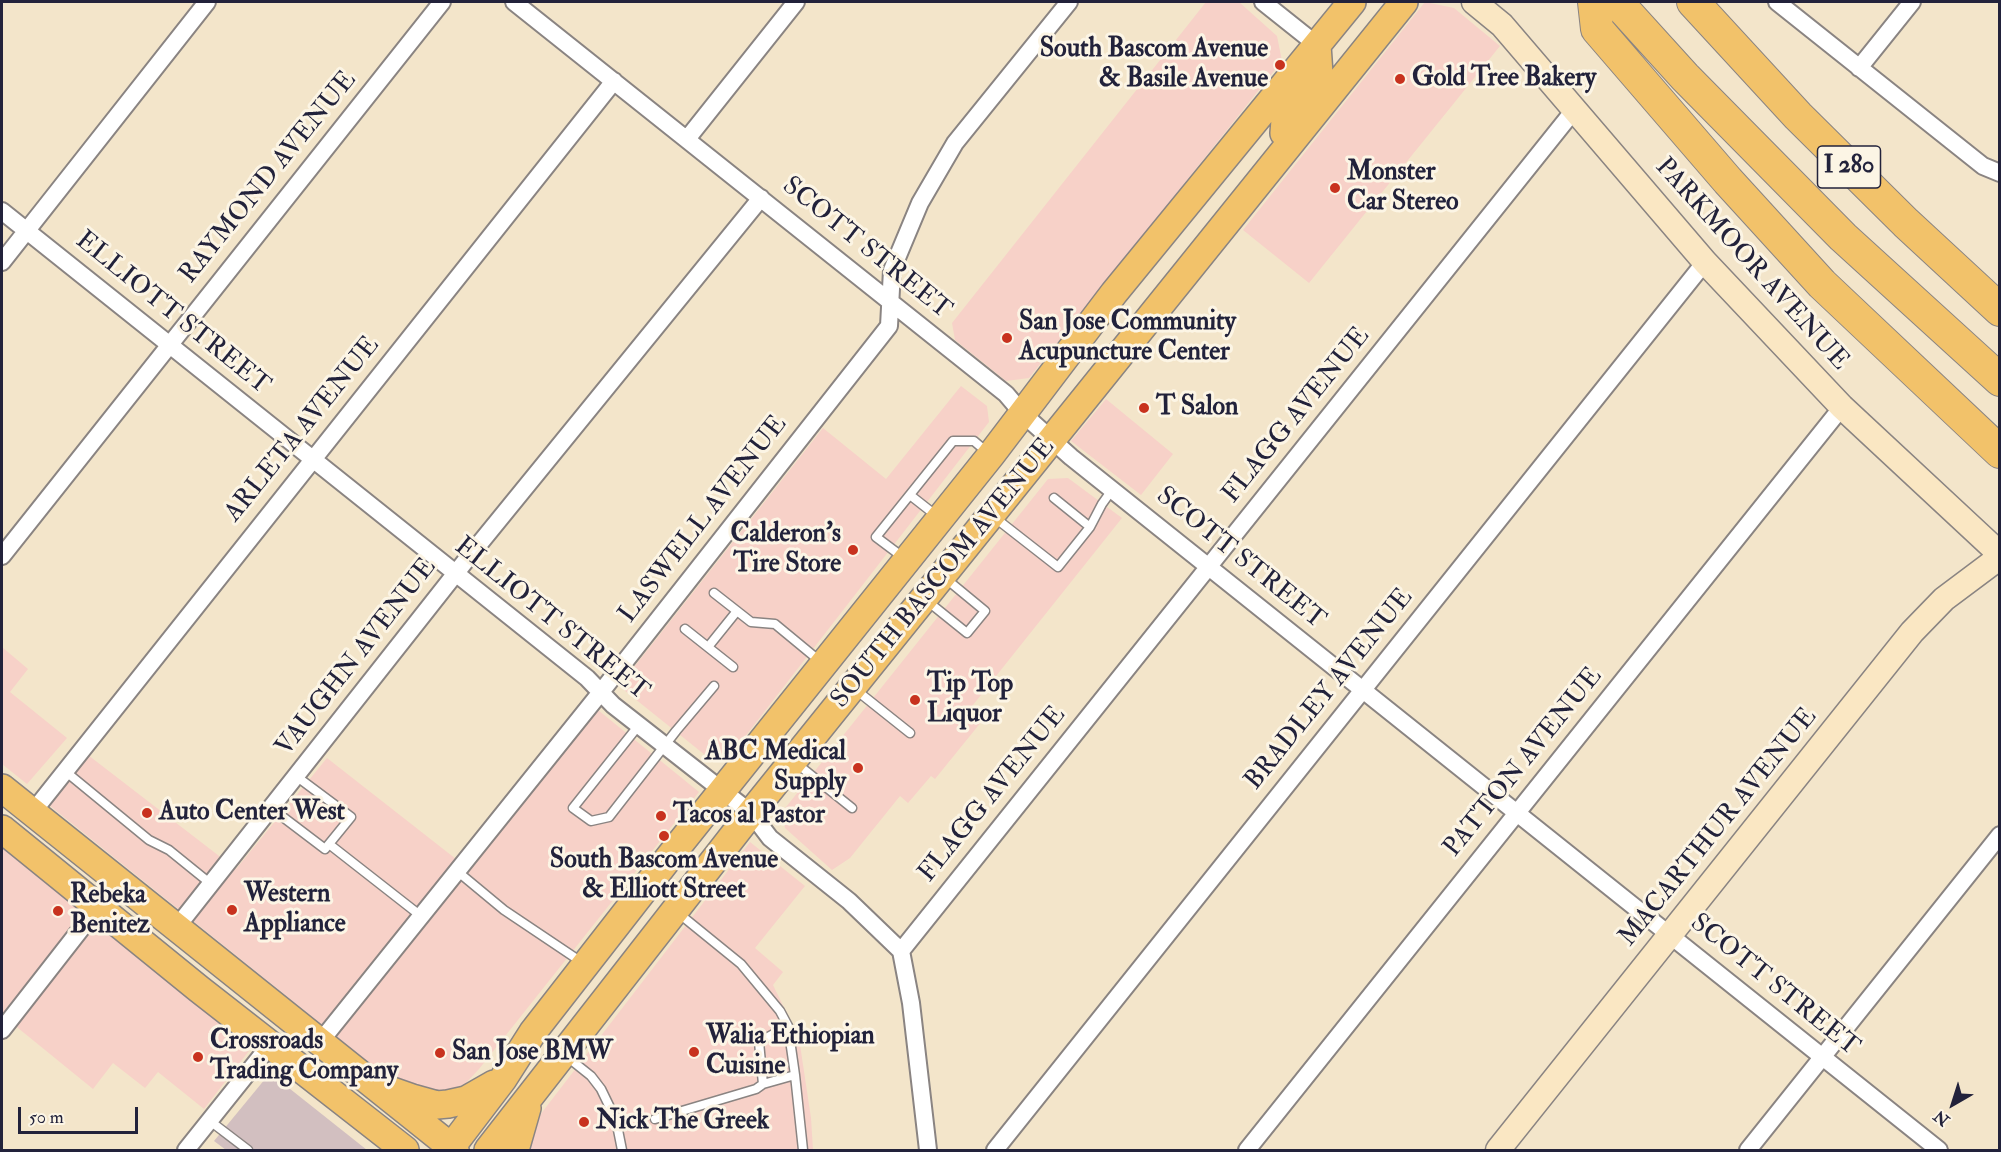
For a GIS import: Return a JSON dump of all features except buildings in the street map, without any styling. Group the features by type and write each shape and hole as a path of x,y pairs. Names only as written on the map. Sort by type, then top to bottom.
{"highway":[{"path":"1594,2 1597,29 1728,182 1831,292 2000,452"},
{"name":"I 280","path":"1617,2 1685,77 1843,237 2000,380"},
{"name":"I 280","path":"1700,7 1815,133 1906,223 2000,309"}],"main road":[{"name":"SOUTH BASCOM AVENUE","path":"452,1149 503,1079 533,1032 991,455 1114,293 1352,2"},
{"name":"SOUTH BASCOM AVENUE","path":"488,1150 751,813 1404,2"},
{"path":"1282,152 1285,120 1319,74 1317,45"},
{"path":"2,788 452,1149"},
{"path":"2,804 32,827 80,850"},
{"path":"2,829 270,1045 405,1150"},
{"path":"28,851 80,873 144,922 160,928 171,930 176,928"},
{"path":"372,1083 437,1105 466,1100 503,1079"},
{"path":"515,1150 530,1096"}],"street":[{"path":"2,262 207,2"},
{"name":"RAYMOND AVENUE","path":"2,556 442,2"},
{"path":"687,139 796,2"},
{"name":"LASWELL AVENUE","path":"320,1042 601,692 889,327 892,270 920,203 955,143 1069,2"},
{"path":"1263,2 1317,45"},
{"name":"PARKMOOR AVENUE","path":"1474,2 1502,25 1705,262 1842,407 2000,555"},
{"path":"1777,2 1983,166 2000,173"},
{"path":"1859,68 1912,2"},
{"name":"SCOTT STREET","path":"517,3 1006,394 1023,414 1071,457 1939,1150"},
{"name":"ARLETA AVENUE","path":"32,813 614,81"},
{"name":"FLAGG AVENUE","path":"901,951 1575,110"},
{"name":"VAUGHN AVENUE","path":"176,928 455,574 761,198"},
{"name":"ELLIOTT STREET","path":"2,211 587,678 613,705 751,813 770,838 849,901 901,951"},
{"name":"BRADLEY AVENUE","path":"995,1150 1705,262"},
{"name":"PATTON AVENUE","path":"1247,1150 1842,407"},
{"name":"MACARTHUR AVENUE","path":"1498,1150 1912,632 1944,599 2000,555"},
{"path":"1748,1150 2000,835"},
{"path":"2,1030 98,907"},
{"path":"901,951 911,1003 928,1150"},
{"path":"186,1150 270,1045"}],"lane":[{"path":"906,560 876,537 953,441 974,441 991,455"},
{"path":"992,514 1058,567 1090,527 1112,490"},
{"path":"910,495 940,519"},
{"path":"1054,498 1090,527"},
{"path":"924,599 967,633 985,611 942,576"},
{"path":"714,593 751,622 775,624 824,664"},
{"path":"708,647 737,611"},
{"path":"685,629 733,667"},
{"path":"639,725 573,808 591,821 609,817 714,686"},
{"path":"853,687 910,733"},
{"path":"794,761 852,808"},
{"path":"65,771 149,840 169,850 211,884"},
{"path":"271,807 325,849 351,817 296,776"},
{"path":"329,844 421,916"},
{"path":"457,871 504,910 586,965"},
{"path":"674,910 741,964 780,1011 788,1026 803,1150"},
{"path":"763,1084 759,1042 788,1026"},
{"path":"563,1054 591,1076 601,1089 616,1120 622,1150"},
{"path":"655,1119 795,1075"},
{"path":"210,1121 248,1150"}],"shaded area":[{"path":"1206,2 1239,2 1277,36 1282,61 1029,378 1006,381 955,340 952,323"},
{"path":"1425,2 1454,8 1500,46 1309,283 1243,230"},
{"path":"961,386 987,406 989,422 730,756 710,759 619,686 823,428 886,479"},
{"path":"1106,399 1173,454 1141,495 1071,441"},
{"path":"1068,478 1122,518 969,710 982,721 935,779 931,776 908,803 900,796 850,858 832,870 785,828 782,812 1048,479"},
{"path":"2,647 28,669 10,692 67,738 27,784 2,764"},
{"path":"598,710 699,792 479,1069 465,1084 441,1093 417,1090 371,1064 49,805 88,755 236,869 327,758 470,870"},
{"path":"750,842 805,886 755,948 783,972 773,985 799,1038 811,1118 813,1150 528,1150 530,1128"},
{"path":"2,847 252,1047 204,1109 158,1072 145,1088 113,1063 93,1089 2,1015"},
{"path":"270,1073 367,1150 226,1150 214,1141"}],"place":[{"name":"South Bascom Avenue & Basile Avenue","path":"1280,65"},
{"name":"Gold Tree Bakery","path":"1400,79"},
{"name":"Monster Car Stereo","path":"1335,188"},
{"name":"San Jose Community Acupuncture Center","path":"1007,338"},
{"name":"T Salon","path":"1144,408"},
{"name":"Calderon's Tire Store","path":"853,550"},
{"name":"Tip Top Liquor","path":"915,700"},
{"name":"ABC Medical Supply","path":"858,768"},
{"name":"Auto Center West","path":"147,813"},
{"name":"Tacos al Pastor","path":"661,816"},
{"name":"South Bascom Avenue & Elliott Street","path":"664,836"},
{"name":"Western Appliance","path":"232,910"},
{"name":"Rebeka Benitez","path":"58,911"},
{"name":"Walia Ethiopian Cuisine","path":"694,1052"},
{"name":"San Jose BMW","path":"440,1053"},
{"name":"Crossroads Trading Company","path":"198,1057"},
{"name":"Nick The Greek","path":"584,1122"}]}
